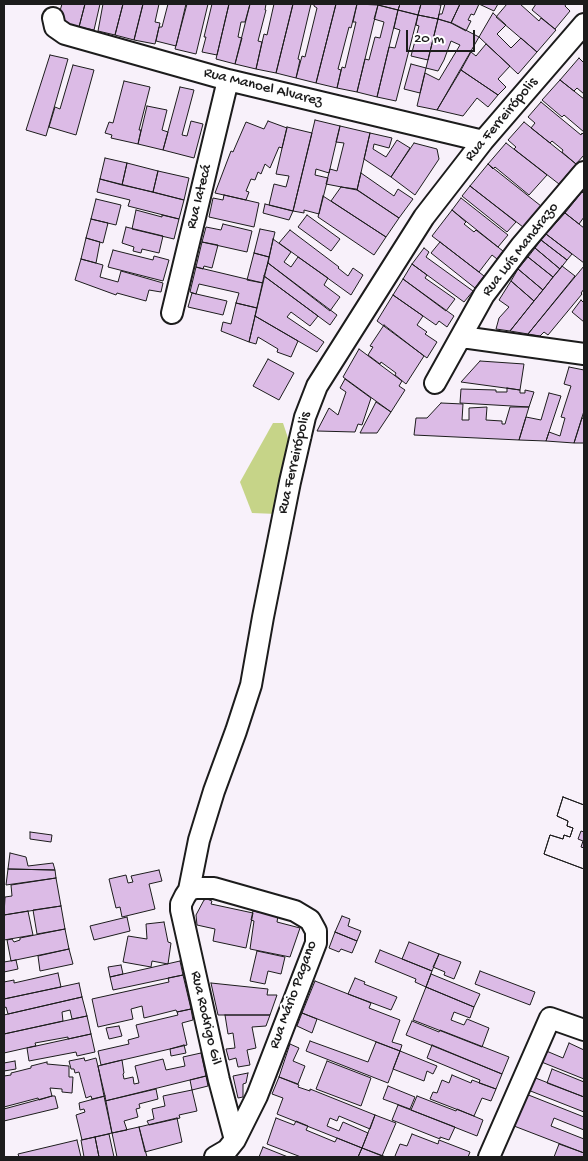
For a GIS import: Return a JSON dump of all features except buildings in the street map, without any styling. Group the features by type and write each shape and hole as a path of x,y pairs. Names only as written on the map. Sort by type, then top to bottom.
{"street":[{"name":"Rua Manoel Alvarez","path":"53,18 55,27 65,34 228,80 483,141"},
{"name":"Rua Ferreirópolis","path":"187,893 199,840 214,791 251,685 290,482 305,416 317,386 424,217 483,141 584,24"},
{"name":"Rua Iatecá","path":"172,313 228,80"},
{"name":"Rua Luís Mandrazo","path":"435,383 484,295 521,246 584,172"},
{"path":"462,337 584,354"},
{"name":"Rua Mário Pagano","path":"187,893 196,888 214,888 295,911 310,920 316,931 316,942 260,1087 235,1140 227,1150 215,1157"},
{"name":"Rua Rodrigo Gil","path":"187,893 181,904 181,910 219,1080 235,1140"},
{"path":"490,1157 550,1018 584,1030"}],"green space":[{"path":"273,423 283,423 291,447 277,514 252,513 240,482"}]}
